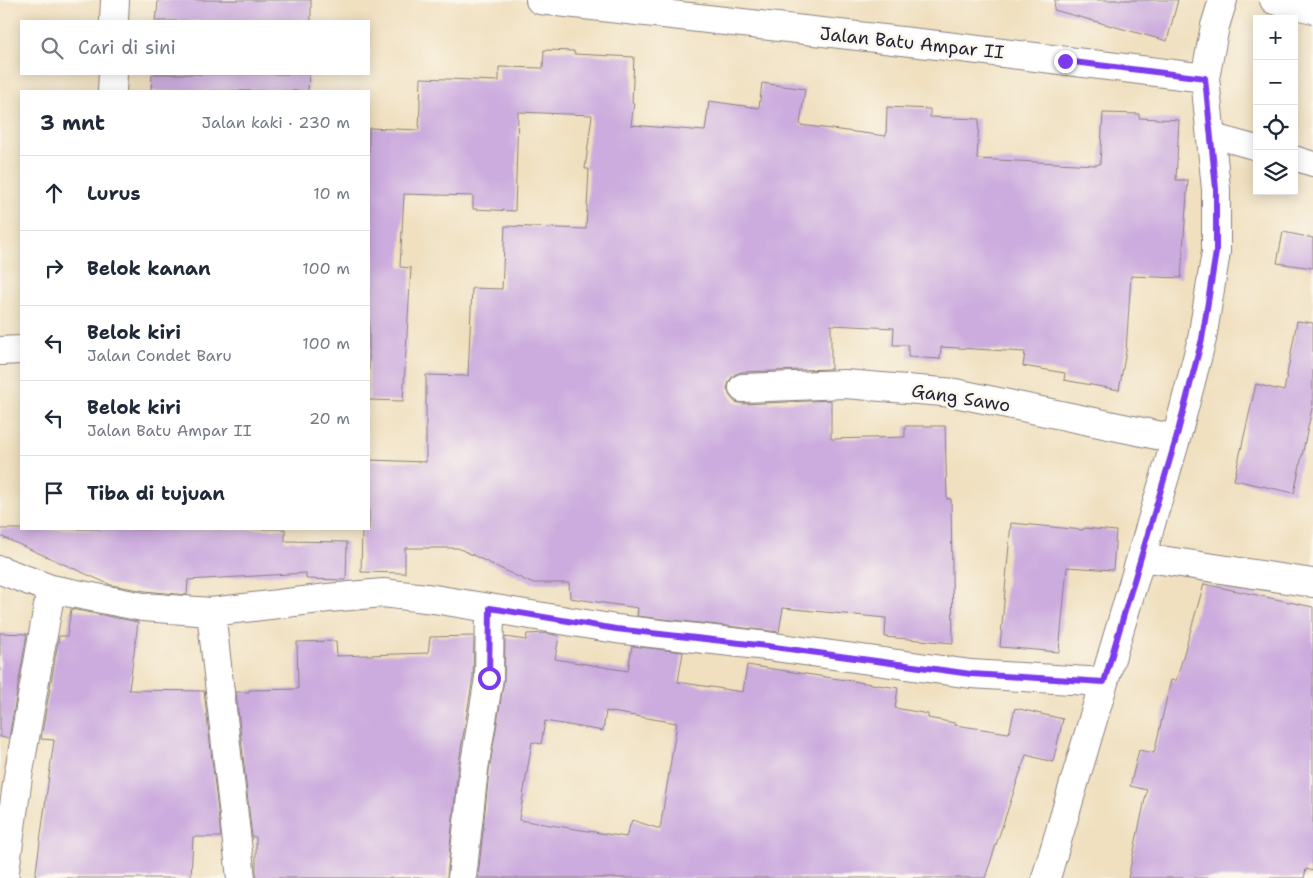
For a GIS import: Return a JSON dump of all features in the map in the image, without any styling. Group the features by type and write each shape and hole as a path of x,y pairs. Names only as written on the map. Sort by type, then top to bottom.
{"street":[{"path":"114,20 116,0"},
{"name":"Jalan Batu Ampar II","path":"540,0 946,46 1205,78"},
{"path":"1046,878 1176,439 1202,339 1216,252 1216,189 1205,78 1215,26 1223,0"},
{"path":"1274,0 1313,9"},
{"path":"112,90 113,75"},
{"path":"0,351 20,350"},
{"name":"Gang Sawo","path":"743,388 845,384 956,393 1176,439"},
{"path":"1141,557 1313,583"},
{"path":"0,570 51,590 143,607 211,612 328,598 383,594 434,599 616,629 767,646 971,674 1104,682"},
{"path":"4,878 18,777 51,590"},
{"path":"462,878 474,769 489,678 490,608"},
{"path":"211,612 241,878"}],"lane":[{"path":"1210,135 1253,147"},
{"path":"1298,159 1313,164"}],"building":[{"path":"158,0 311,0 311,20 155,20"},
{"path":"1055,0 1178,0 1167,41 1054,10"},
{"path":"544,50 574,51 574,54 634,57 632,103 634,103 631,125 705,131 709,101 759,108 762,83 805,89 800,125 886,136 887,107 930,109 930,117 979,119 977,159 1096,165 1100,164 1103,113 1139,114 1139,118 1179,120 1176,180 1188,180 1181,278 1131,276 1126,351 1119,390 1064,380 1065,373 1023,366 1025,352 941,347 940,359 908,357 908,345 893,345 894,328 831,325 831,369 742,372 734,375 729,381 727,389 730,396 735,402 743,404 831,400 831,439 905,437 905,426 945,426 947,499 951,499 953,643 885,637 886,618 783,608 779,632 637,616 638,608 570,598 569,583 531,583 458,548 405,548 405,573 361,572 362,530 370,530 370,460 426,462 426,375 468,376 472,288 502,289 505,226 586,229 589,169 585,169 592,115 518,112 515,211 473,209 473,196 404,194 400,267 411,268 403,401 370,400 370,128 419,130 421,78 499,81 499,67 543,68"},
{"path":"152,75 309,75 308,90 151,90"},
{"path":"1283,232 1313,238 1313,268 1277,263"},
{"path":"1297,321 1313,323 1313,404 1294,493 1234,480 1256,384 1284,391"},
{"path":"1011,523 1083,530 1084,528 1116,531 1113,570 1067,567 1059,652 1000,647"},
{"path":"0,529 285,530 285,541 347,542 346,580 306,579 306,573 188,580 187,595 145,591 111,585 0,536"},
{"path":"1204,584 1313,607 1313,871 1306,869 1304,878 1128,878 1147,790 1130,786 1139,750 1154,753 1171,680 1176,681"},
{"path":"71,609 138,622 129,690 204,691 221,837 193,837 191,878 35,878 54,740 41,739 59,636 67,636"},
{"path":"0,633 27,634 9,738 0,737"},
{"path":"547,633 559,636 555,659 628,671 632,646 683,652 678,682 743,692 747,665 898,688 895,708 928,714 928,718 955,723 955,725 1009,733 1015,708 1063,719 1053,762 1026,755 985,878 478,878 489,771 504,680 505,637 526,640 527,634","holes":["606,711 677,723 660,829 632,820 626,837 519,820 532,742 541,744 545,721 603,731"]},
{"path":"474,636 473,677 458,767 447,878 256,878 256,837 252,837 236,692 298,689 297,642 336,641 337,656 428,653 430,637"}],"route":[{"path":"489,678 490,608 616,629 767,646 971,674 1104,682 1176,439 1202,339 1216,252 1216,189 1205,78 1065,61"}]}
